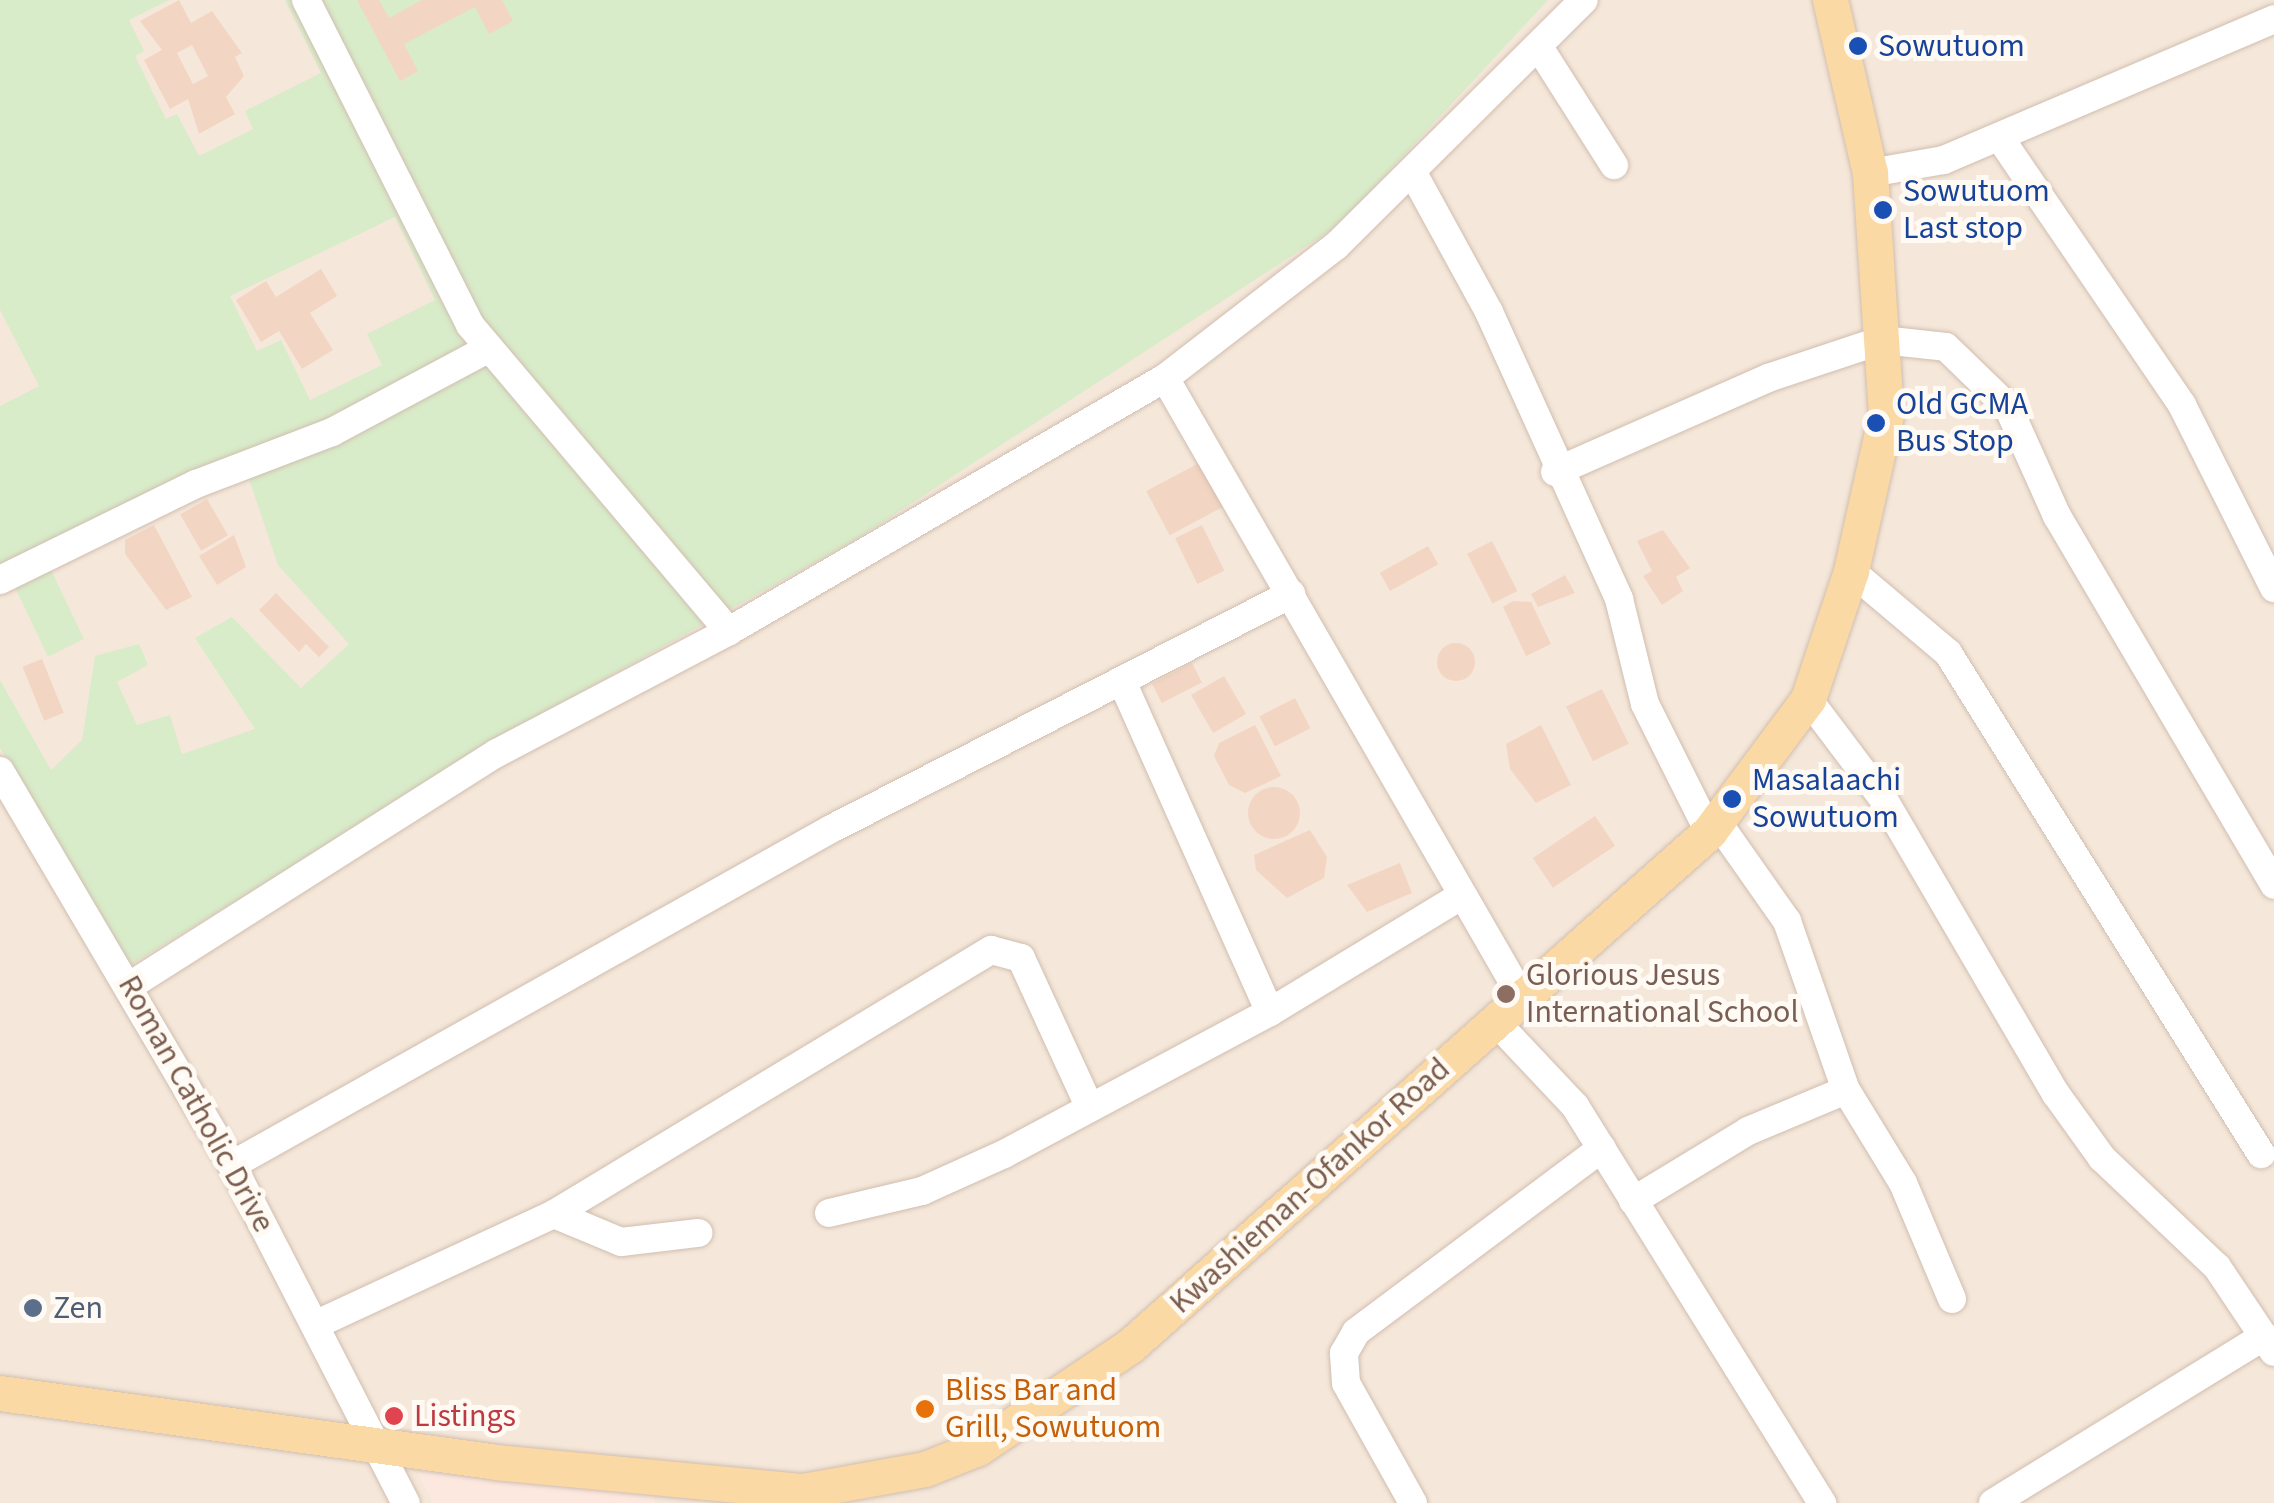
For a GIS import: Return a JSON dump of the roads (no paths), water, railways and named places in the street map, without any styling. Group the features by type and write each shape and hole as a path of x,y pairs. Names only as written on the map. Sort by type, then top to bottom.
{"main road":[{"name":"Kwashieman-Ofankor Road","path":"0,1393 375,1446 803,1490 925,1469 978,1448 1131,1345 1520,994 1713,828 1808,699 1851,571 1883,439 1882,340 1870,172 1830,0"}],"street":[{"path":"306,0 433,267 490,348 728,631"},
{"path":"131,985 496,752 728,631 1164,378 1336,246 1584,0"},
{"path":"1870,172 1919,167 2000,138 2113,81 2274,19"},
{"path":"1538,47 1614,165"},
{"path":"2000,138 2182,406 2274,588"},
{"path":"1413,173 1489,312 1555,472 1619,599 1660,743 1713,828 1787,920 1846,1090 1903,1183 1952,1299"},
{"path":"1555,472 1768,378 1882,340 1946,347 2000,395 2077,551 2274,885"},
{"path":"0,580 196,484 332,432 490,348"},
{"path":"1164,378 1520,994"},
{"path":"1851,571 1948,653 2261,1154"},
{"path":"232,1165 832,829 1124,686 1291,594"},
{"path":"1124,686 1270,1012"},
{"path":"1808,699 1884,800 2056,1094 2102,1158 2217,1267 2269,1344 1993,1503"},
{"name":"Roman Catholic Drive","path":"0,771 131,985 232,1165 406,1503"},
{"path":"828,1213 959,1176 1270,1012 1460,896"},
{"path":"317,1324 554,1214 991,950 1020,958 1090,1108"},
{"path":"1494,1020 1602,1148 1822,1503"},
{"path":"1633,1202 1748,1131 1846,1090"},
{"path":"1413,1503 1346,1383 1344,1353 1356,1332 1602,1148"},
{"path":"554,1214 621,1242 698,1234"}],"place":[{"name":"Sowutuom","path":"1858,46"},
{"name":"Sowutuom Last stop","path":"1883,210"},
{"name":"Old GCMA Bus Stop","path":"1876,423"},
{"name":"Masalaachi Sowutuom","path":"1732,799"},
{"name":"Glorious Jesus International School","path":"1506,994"},
{"name":"Zen","path":"33,1308"},
{"name":"Bliss Bar and Grill, Sowutuom","path":"925,1409"},
{"name":"Listings","path":"394,1416"}]}
